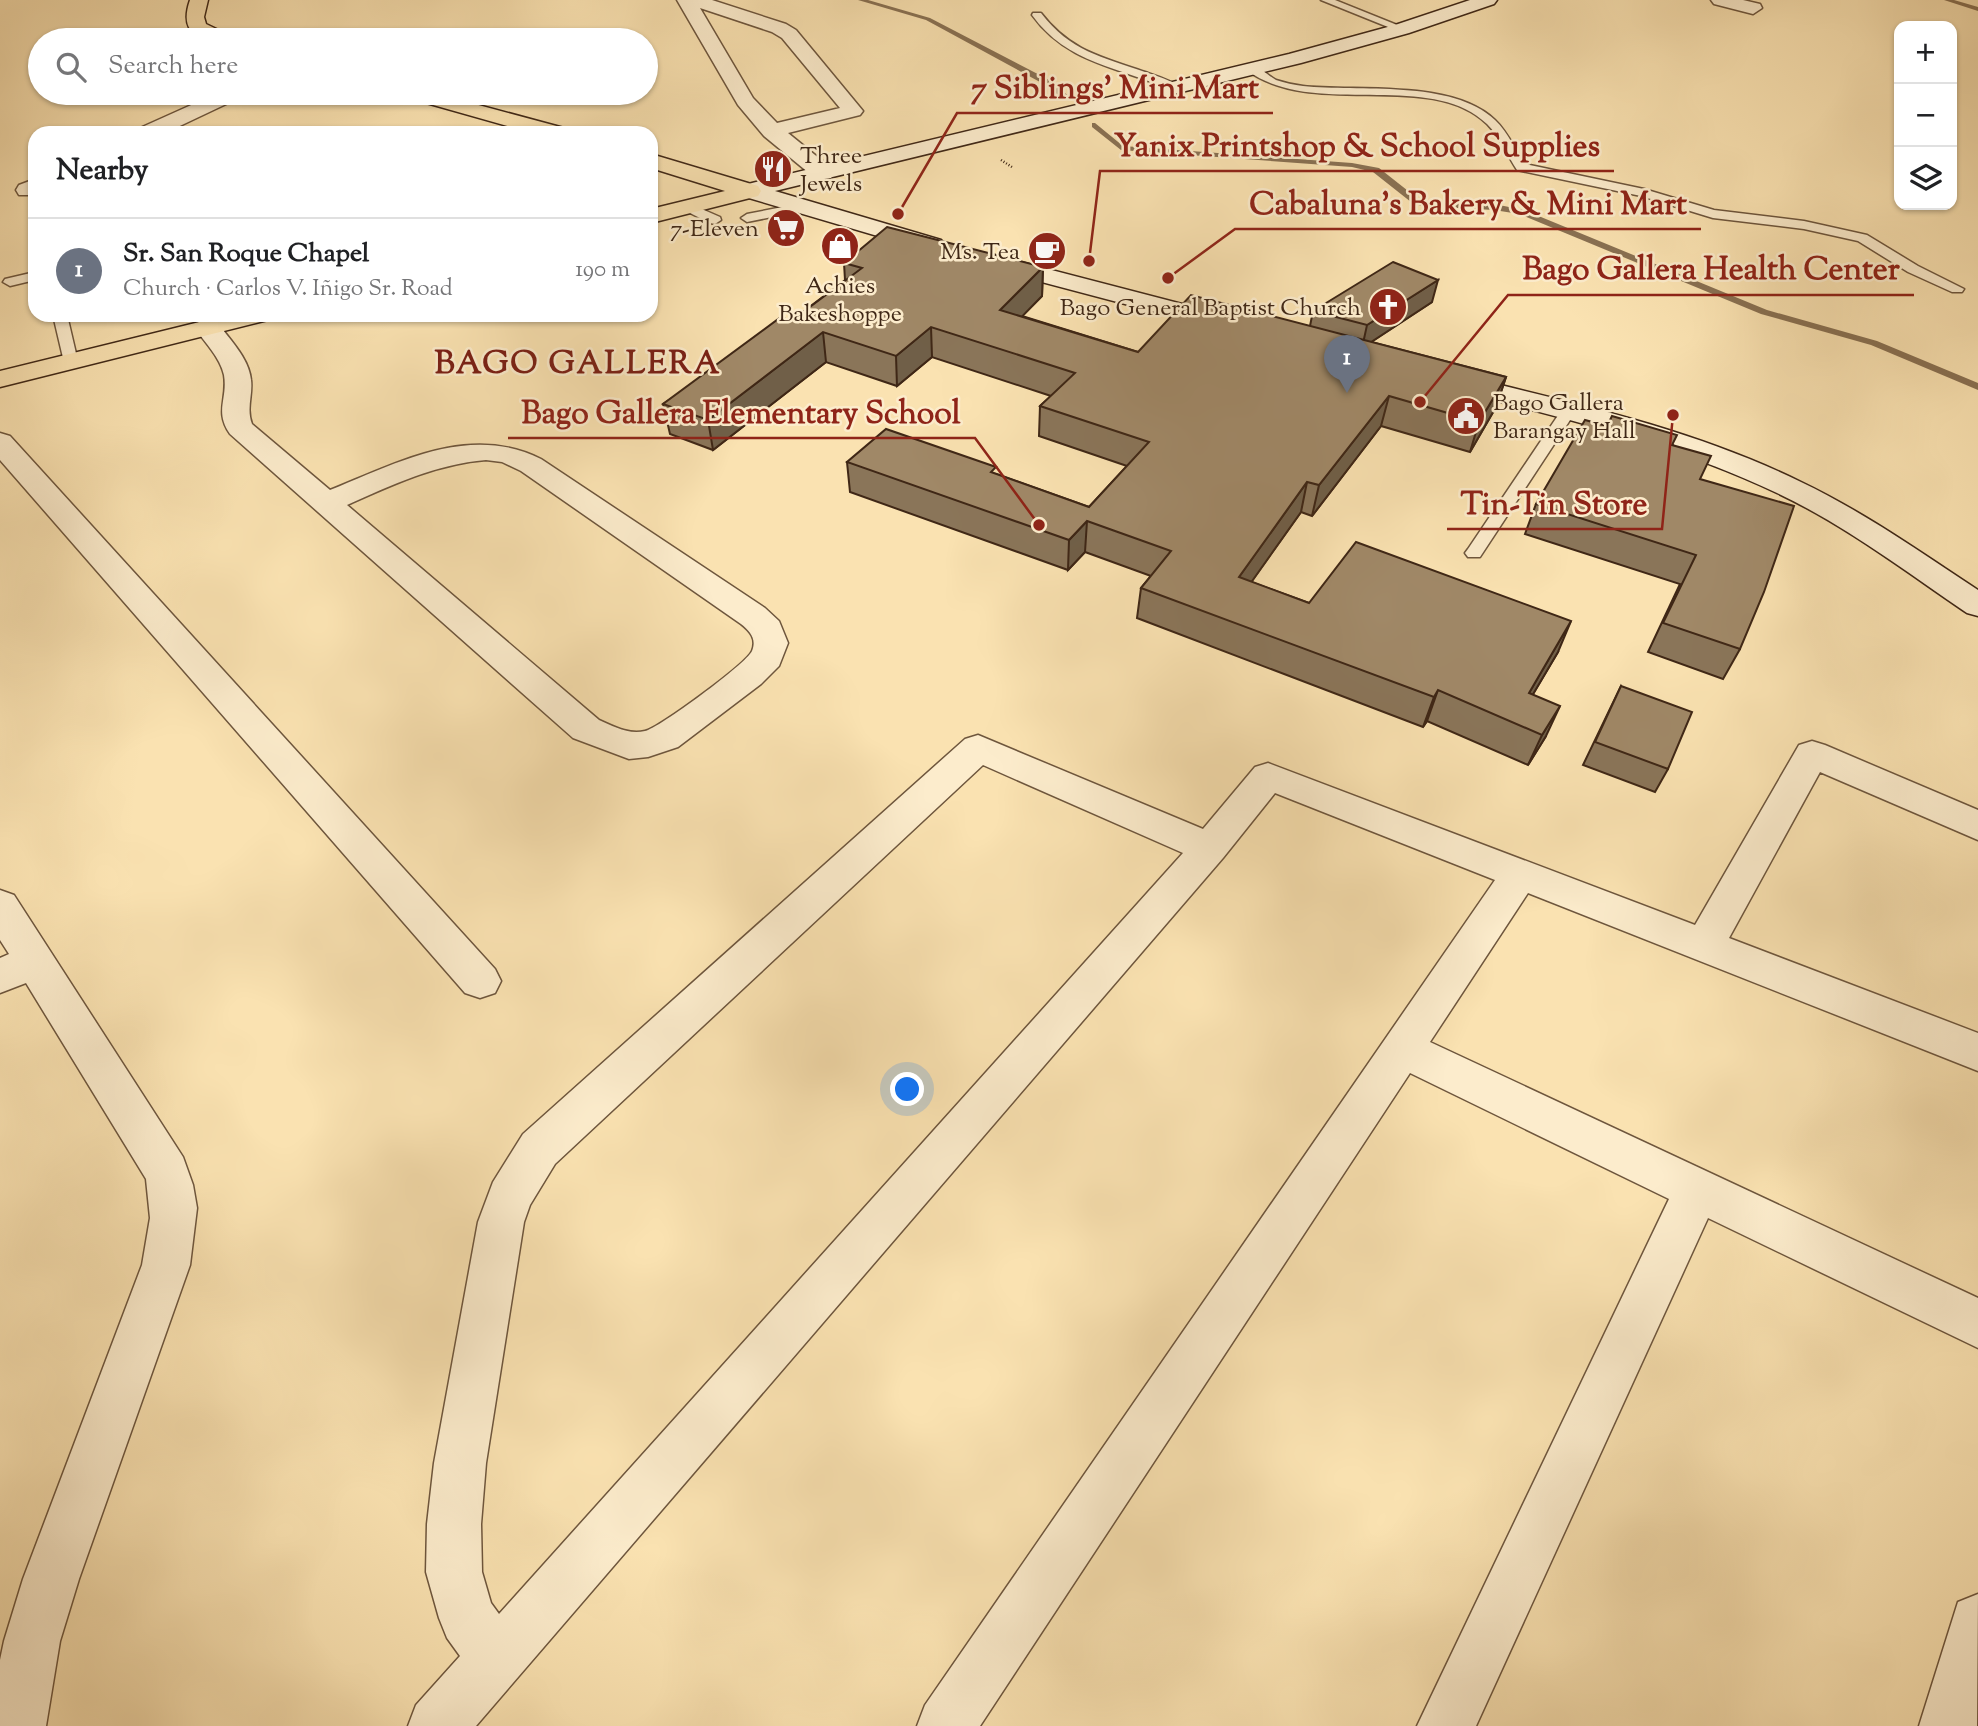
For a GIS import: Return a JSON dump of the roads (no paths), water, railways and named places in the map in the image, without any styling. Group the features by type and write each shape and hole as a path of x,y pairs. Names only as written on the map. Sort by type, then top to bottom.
{"main road":[{"path":"199,0 194,19 200,28"},
{"path":"455,105 531,126"},
{"path":"658,163 750,191"},
{"path":"658,214 750,191"},
{"path":"0,379 232,322"}],"street":[{"path":"686,0 745,101 772,131 823,173"},
{"path":"694,0 779,28 789,34 853,111 772,131"},
{"path":"750,191 1252,69 1402,29 1488,0"},
{"path":"1720,0 1753,8"},
{"path":"170,126 211,105"},
{"path":"750,191 958,252 1248,328"},
{"path":"208,328 236,370 239,381 234,418 240,428 326,503 586,729 610,741 628,746 648,744 665,738 749,676 766,658 771,643 767,629 753,616 531,465 506,454 483,451 457,453 326,503"},
{"path":"1430,375 1568,411 1694,449 1789,487 1843,516 1978,605"},
{"path":"0,442 480,981"},
{"path":"497,1658 467,1618 454,1572 454,1524 460,1463 501,1222 509,1197 539,1149 978,748 1210,848"},
{"path":"1704,945 1812,754 1978,826"},
{"path":"437,1726 1210,848 1268,776 1978,1052"},
{"path":"946,1726 1520,874"},
{"path":"0,906 17,969 167,1172 175,1196 174,1228 166,1265 51,1579 32,1642 17,1726"},
{"path":"1402,1049 1978,1323"},
{"path":"1446,1726 1697,1190"},
{"path":"1948,1726 1978,1622"}],"lane":[{"path":"1326,0 1402,29"},
{"path":"1037,15 1045,28 1069,49 1145,74 1175,88"},
{"path":"1252,69 1275,83 1304,90 1391,94 1458,104 1485,116 1503,134 1509,152 1521,167 1644,193 1713,214 1804,225 1863,238 1913,269 1957,289"},
{"path":"688,206 715,220"},
{"path":"747,218 803,207"},
{"path":"10,282 28,278"},
{"path":"62,322 71,362"},
{"path":"1474,553 1568,411"}],"waterway":[{"path":"861,0 928,19 1054,86 1065,97"},
{"path":"1947,0 1978,9"},
{"path":"1095,125 1121,148 1352,165 1376,170 1414,200 1424,204 1494,207 1521,212 1764,312 1874,343 1978,387"}],"place":[{"name":"Three Jewels","path":"773,169"},
{"name":"7 Siblings' Mini Mart","path":"898,214"},
{"name":"7-Eleven","path":"786,228"},
{"name":"Achies Bakeshoppe","path":"840,246"},
{"name":"Ms. Tea","path":"1047,251"},
{"name":"Yanix Printshop & School Supplies","path":"1089,261"},
{"name":"Cabaluna's Bakery & Mini Mart","path":"1168,278"},
{"name":"Bago General Baptist Church","path":"1388,307"},
{"name":"Sr. San Roque Chapel","path":"1347,393"},
{"name":"Bago Gallera Health Center","path":"1420,402"},
{"name":"Tin-Tin Store","path":"1673,415"},
{"name":"Bago Gallera Barangay Hall","path":"1466,416"},
{"name":"Bago Gallera Elementary School","path":"1039,525"}],"district":[{"name":"BAGO GALLERA","path":"578,362"}]}
